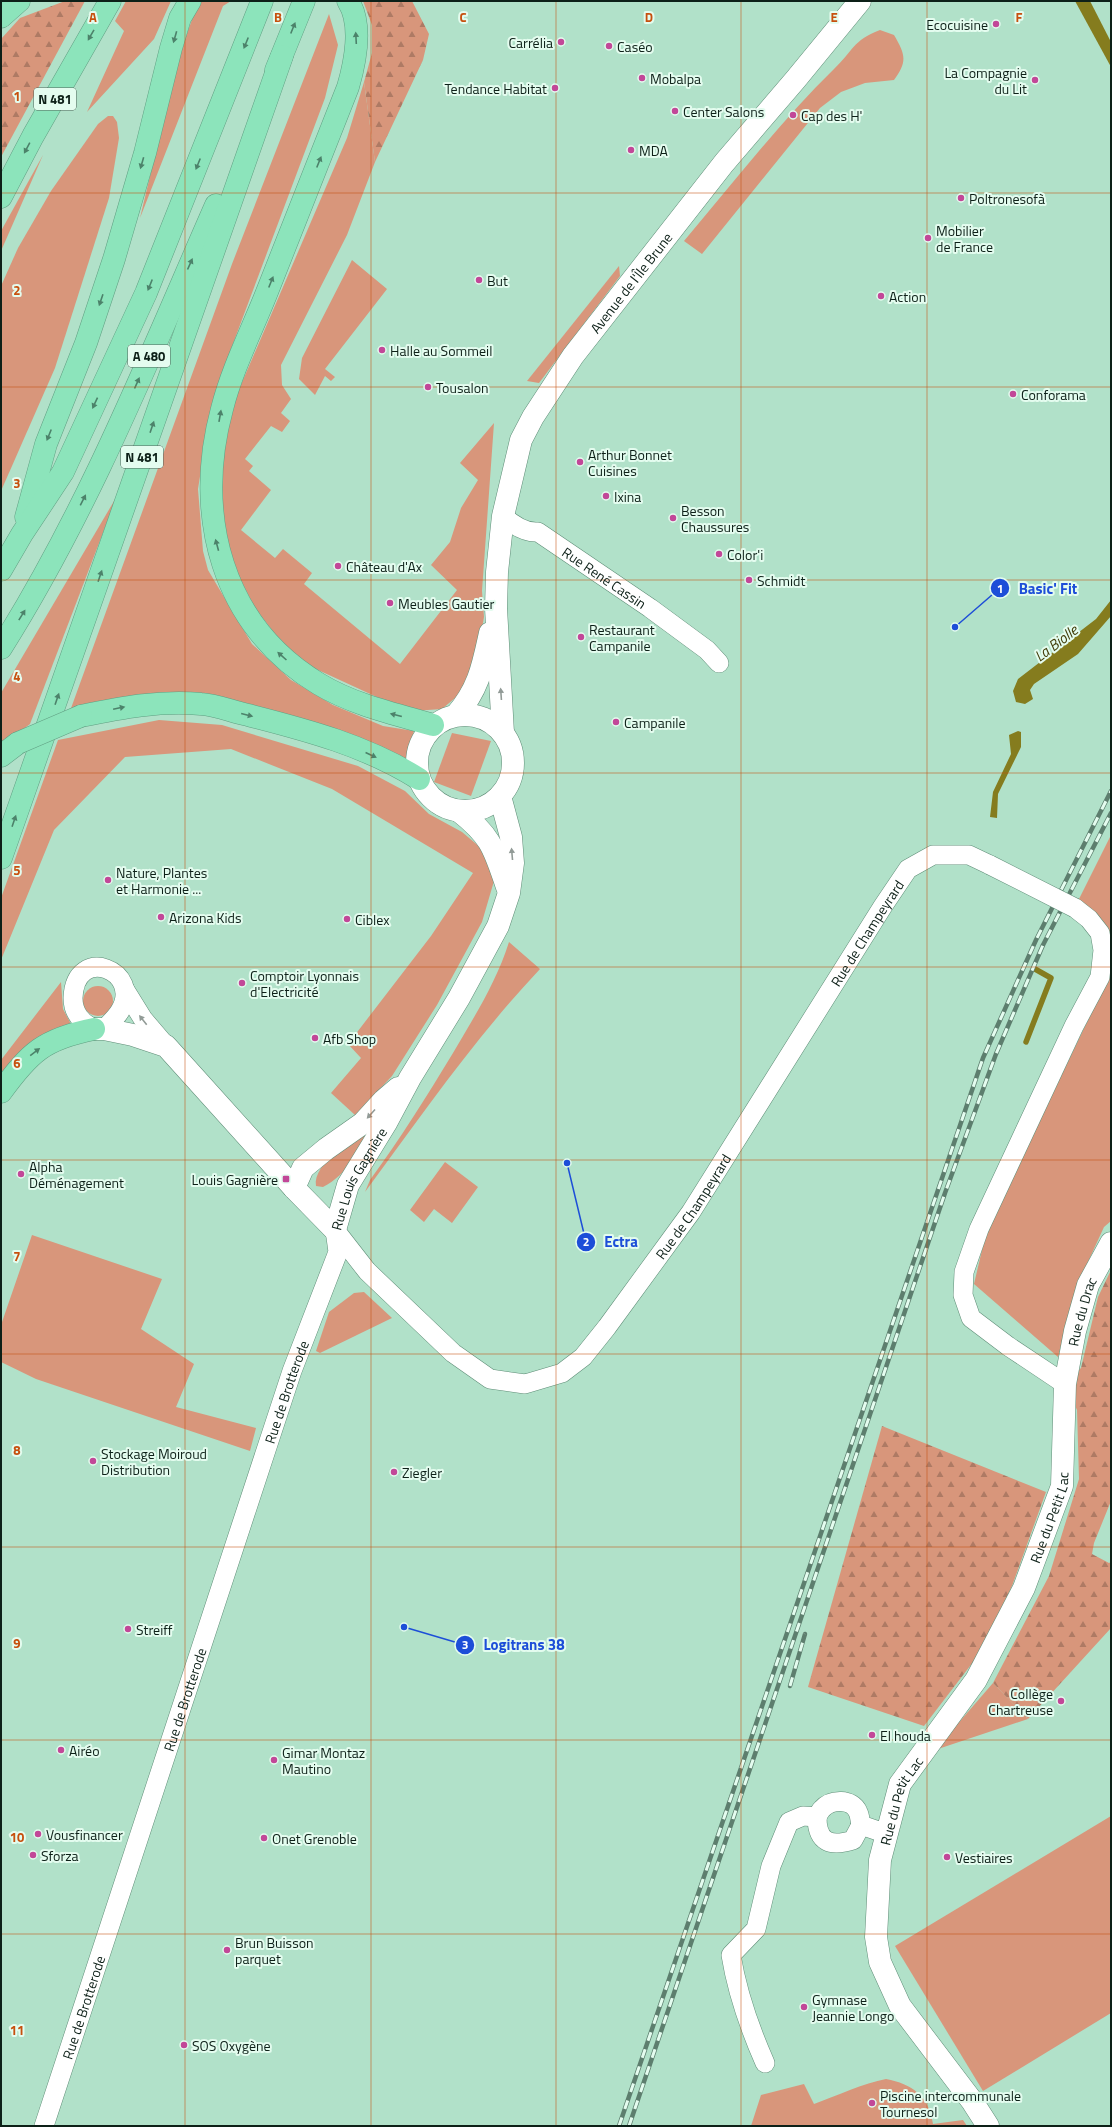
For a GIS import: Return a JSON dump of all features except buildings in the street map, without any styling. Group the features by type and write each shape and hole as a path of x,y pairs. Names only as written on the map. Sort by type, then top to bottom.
{"highway":[{"path":"1,18 19,1"},
{"name":"N 481","path":"1,197 33,136 110,1"},
{"path":"22,534 46,444 86,343 114,259 145,153 171,48 180,18 190,1"},
{"name":"A 480","path":"1,570 22,534 63,472 146,293 262,1"},
{"path":"282,56 304,1"},
{"path":"349,3 356,28 357,48 354,67 348,87 222,409 211,482 212,514 216,542 226,573 237,598 255,628 275,649 298,670 320,685 384,712 433,725"},
{"name":"N 481","path":"1,858 282,56"},
{"name":"A 480","path":"1,648 28,605 100,466 282,56"},
{"path":"10,750 80,716 136,704 202,704 276,722 347,744 406,771 419,779"},
{"path":"1,1092 19,1067 44,1045 67,1035 99,1029"}],"street":[{"name":"Avenue de l'Île Brune","path":"503,733 496,608 497,572 503,516 521,440 533,417 572,356 724,163 860,1"},
{"name":"Rue René Cassin","path":"503,516 511,523 530,532 538,532 650,608 707,650 719,663 700,656 547,548 533,542 530,532"},
{"name":"Avenue de l'Île Brune","path":"456,715 467,702 480,676 496,608"},
{"path":"469,714 482,717 494,724 503,733 510,745 513,759 512,772 508,785 500,796 488,806 474,811 459,811 446,808 434,801 425,791 419,779 416,765 418,750 424,736 433,725 456,715 469,714"},
{"name":"Rue Louis Gagnière","path":"166,1046 133,1035 99,1029 82,1023 76,1014 73,1002 74,991 81,974 92,968 104,967 116,973 124,990 143,1019 166,1046 294,1188 335,1230 348,1185 386,1123 410,1078 459,998 494,936 505,907 513,863 511,837 500,796"},
{"path":"459,811 479,827 491,843 508,892"},
{"name":"Rue de Champeyrard","path":"335,1230 363,1266 454,1353 490,1379 525,1384 562,1373 583,1357 607,1327 691,1212 883,906 908,869 933,855 969,855 1074,908 1090,919 1100,933 1103,950 1100,977 1074,1026 979,1229 964,1272 963,1295 971,1318 1008,1346 1065,1384"},
{"path":"99,1029 121,1010 124,1001 124,990"},
{"name":"Rue Louis Gagnière","path":"294,1188 302,1168 326,1148 363,1123 384,1100 410,1078"},
{"name":"Rue de Brotterode","path":"44,2126 292,1371 338,1252 335,1230"},
{"name":"Rue du Drac","path":"1065,1384 1075,1331 1088,1285 1111,1243"},
{"path":"329,1275 354,1267 363,1266"},
{"name":"Rue du Petit Lac","path":"988,2126 972,2101 900,2006 880,1962 876,1937 880,1868 900,1784 976,1680 1024,1588 1062,1486 1065,1384"},
{"path":"842,1801 853,1805 858,1811 861,1825 853,1840 842,1844 832,1843 823,1839 817,1829 817,1817 822,1808 830,1803 842,1801"},
{"path":"765,2063 754,2038 731,1955 756,1928 771,1866 789,1822 802,1816 817,1817"},
{"path":"861,1825 887,1834"}],"green space":[{"path":"65,1 85,1 1,157 1,39 20,18"},
{"path":"126,1 171,1 154,39 87,112 124,31 115,21"},
{"path":"201,1 231,1 223,6 140,218 179,55 196,9"},
{"path":"363,1 412,1 429,34 423,60 375,162 364,82 372,53 372,25"},
{"path":"329,14 338,45 325,98 228,357 206,439 198,489 203,551 208,570 252,644 291,680 333,705 383,726 414,731 405,761 277,713 70,711 232,264"},
{"path":"880,30 894,35 903,53 901,68 894,80 865,83 841,92 820,108 702,254 684,241 757,153 814,89 841,62 858,42"},
{"path":"364,82 375,162 347,235 281,365 282,385 291,399 281,413 290,421 282,432 271,426 245,459 253,466 249,471 271,490 241,530 275,558 283,549 312,573 304,584 400,664 457,590 431,565 450,542 461,508 478,480 460,463 494,423 482,591 484,617 479,646 461,693 442,709 413,711 392,704 305,664 279,639 255,608 229,557 221,500 222,461 234,401 347,138"},
{"path":"108,116 113,116 117,122 119,138 109,198 55,368 1,491 1,286 18,248 51,191 98,124"},
{"path":"43,155 1,251 1,231"},
{"path":"352,260 387,289 325,369 335,377 331,381 325,376 315,395 299,379 302,358"},
{"path":"619,266 620,276 539,383 527,381"},
{"path":"117,496 30,724 1,746 1,693"},
{"path":"159,720 222,725 358,766 405,791 429,814 462,832 481,848 494,881 482,922 437,1005 392,1076 355,1115 331,1093 361,1058 348,1044 431,936 473,873 332,789 231,749 125,757 54,830 1,960 1,898 58,740"},
{"path":"452,733 491,741 471,796 434,782"},
{"path":"1111,835 1111,940 1079,899"},
{"path":"509,942 540,969 493,1022 471,1050 365,1192 370,1180 423,1101 477,1013 498,972"},
{"path":"1111,972 1111,1221 1104,1227 1076,1288 1058,1357 974,1284 986,1233"},
{"path":"61,982 63,1009 72,1026 31,1043 17,1056 1,1076 1,1060"},
{"path":"98,986 109,990 113,1001 109,1012 98,1016 87,1012 83,1001 87,990"},
{"path":"376,1123 347,1168 332,1182 323,1187 316,1186 317,1177 321,1168 329,1159 348,1142"},
{"path":"445,1162 478,1187 452,1223 434,1209 424,1222 410,1210"},
{"path":"32,1235 162,1279 141,1329 194,1364 176,1407 256,1428 250,1451 36,1379 1,1362 1,1325"},
{"path":"1111,1270 1111,1501 1094,1543 1092,1554 1109,1563 1111,1562 1111,1628 1028,1719 993,1683 1049,1576 1079,1479 1077,1410 1065,1384 1081,1368 1098,1297"},
{"path":"364,1292 392,1318 320,1353 316,1351 329,1312 354,1293"},
{"path":"882,1426 1046,1492 1012,1586 980,1653 924,1726 808,1687"},
{"path":"993,1683 1028,1719 935,1750"},
{"path":"1111,1816 1111,2013 983,2091 895,1946"},
{"name":"Piscine intercommunale Tournesol","path":"886,2079 904,2084 918,2093 928,2106 933,2124 963,2120 967,2126 751,2126 761,2095 804,2084 814,2104 859,2087"}],"shaded area":[{"path":"1075,1 1090,1 1111,42 1111,67"},
{"path":"1111,600 1111,616 1078,654 1034,684 1030,690 1033,699 1025,704 1016,702 1013,691 1018,679 1096,619"},
{"path":"1018,731 1021,732 1021,747 998,794 997,818 990,817 993,792 1011,754 1009,735"}],"waterway":[{"path":"1026,1042 1051,978 1035,969"}],"railway":[{"path":"619,2126 983,1058 1036,940 1111,791"},
{"path":"629,2126 945,1193 996,1054 1043,945 1111,813"},
{"path":"790,1686 805,1634"}],"place":[{"name":"Ecocuisine","path":"996,24"},
{"name":"Carrélia","path":"561,42"},
{"name":"Caséo","path":"609,46"},
{"name":"Mobalpa","path":"642,78"},
{"name":"La Compagnie du Lit","path":"1035,80"},
{"name":"Tendance Habitat","path":"555,88"},
{"name":"Center Salons","path":"675,111"},
{"name":"Cap des H'","path":"793,115"},
{"name":"MDA","path":"631,150"},
{"name":"Poltronesofà","path":"961,198"},
{"name":"Mobilier de France","path":"928,238"},
{"name":"But","path":"479,280"},
{"name":"Action","path":"881,296"},
{"name":"Halle au Sommeil","path":"382,350"},
{"name":"Tousalon","path":"428,387"},
{"name":"Conforama","path":"1013,394"},
{"name":"Arthur Bonnet Cuisines","path":"580,462"},
{"name":"Ixina","path":"606,496"},
{"name":"Besson Chaussures","path":"673,518"},
{"name":"Color'i","path":"719,554"},
{"name":"Château d'Ax","path":"338,566"},
{"name":"Schmidt","path":"749,580"},
{"name":"Meubles Gautier","path":"390,603"},
{"name":"Basic' Fit","path":"955,627"},
{"name":"Restaurant Campanile","path":"581,637"},
{"name":"Campanile","path":"616,722"},
{"name":"Nature, Plantes et Harmonie ...","path":"108,880"},
{"name":"Arizona Kids","path":"161,917"},
{"name":"Ciblex","path":"347,919"},
{"name":"Comptoir Lyonnais d'Electricité","path":"242,983"},
{"name":"Afb Shop","path":"315,1038"},
{"name":"Ectra","path":"567,1163"},
{"name":"Alpha Déménagement","path":"21,1174"},
{"name":"Louis Gagnière","path":"286,1179"},
{"name":"Stockage Moiroud Distribution","path":"93,1461"},
{"name":"Ziegler","path":"394,1472"},
{"name":"Logitrans 38","path":"404,1627"},
{"name":"Streiff","path":"128,1629"},
{"name":"Collège Chartreuse","path":"1061,1701"},
{"name":"El houda","path":"872,1735"},
{"name":"Airéo","path":"61,1750"},
{"name":"Gimar Montaz Mautino","path":"274,1760"},
{"name":"Vousfinancer","path":"38,1834"},
{"name":"Onet Grenoble","path":"264,1838"},
{"name":"Sforza","path":"33,1855"},
{"name":"Vestiaires","path":"947,1857"},
{"name":"Brun Buisson parquet","path":"227,1950"},
{"name":"Gymnase Jeannie Longo","path":"804,2007"},
{"name":"SOS Oxygène","path":"184,2045"},
{"name":"Piscine intercommunale Tournesol","path":"872,2103"}],"water label":[{"name":"La Biolle","path":"1056,643"}]}
